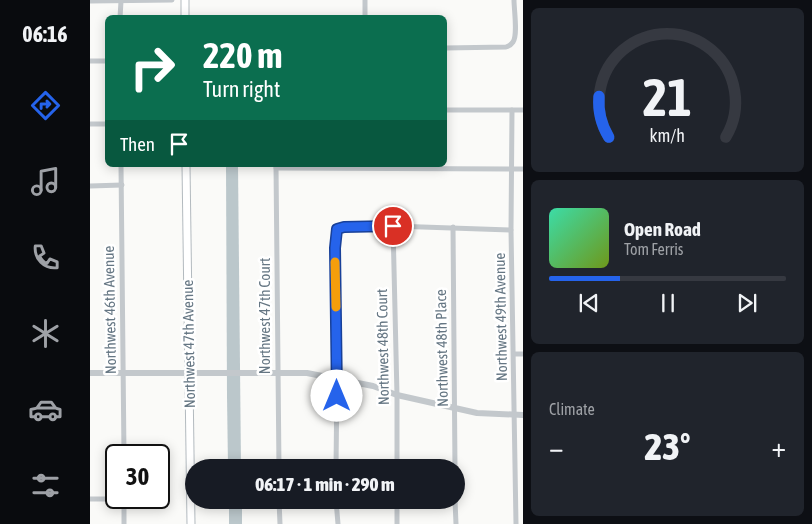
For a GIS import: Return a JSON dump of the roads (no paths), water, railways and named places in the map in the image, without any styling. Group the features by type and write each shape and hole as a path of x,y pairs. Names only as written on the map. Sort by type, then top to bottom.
{"main road":[{"path":"185,0 185,15"},
{"name":"Northwest 47th Avenue","path":"186,167 191,524"}],"street":[{"path":"90,1 172,0"},
{"path":"365,0 365,15"},
{"path":"447,48 506,47 510,45 515,35 514,0"},
{"path":"120,15 121,1"},
{"path":"90,61 105,61"},
{"path":"447,110 523,110"},
{"name":"Northwest 49th Avenue","path":"512,110 511,230 516,524"},
{"path":"90,124 105,124"},
{"name":"Northwest 46th Avenue","path":"121,167 124,444"},
{"name":"Northwest 47th Court","path":"276,167 279,459"},
{"path":"354,167 523,169"},
{"path":"90,186 122,185"},
{"path":"336,459 335,248 337,229 344,227 393,226 511,230"},
{"name":"Northwest 48th Court","path":"393,226 397,459"},
{"name":"Northwest 48th Place","path":"452,227 455,459"},
{"path":"514,354 523,354"},
{"path":"90,373 307,373 372,386 397,395 455,409 477,413 523,415"},
{"path":"90,499 105,499"},
{"path":"124,509 124,524"},
{"path":"280,509 280,524"},
{"path":"337,509 338,524"},
{"path":"397,509 397,524"},
{"path":"456,509 456,524"}]}
